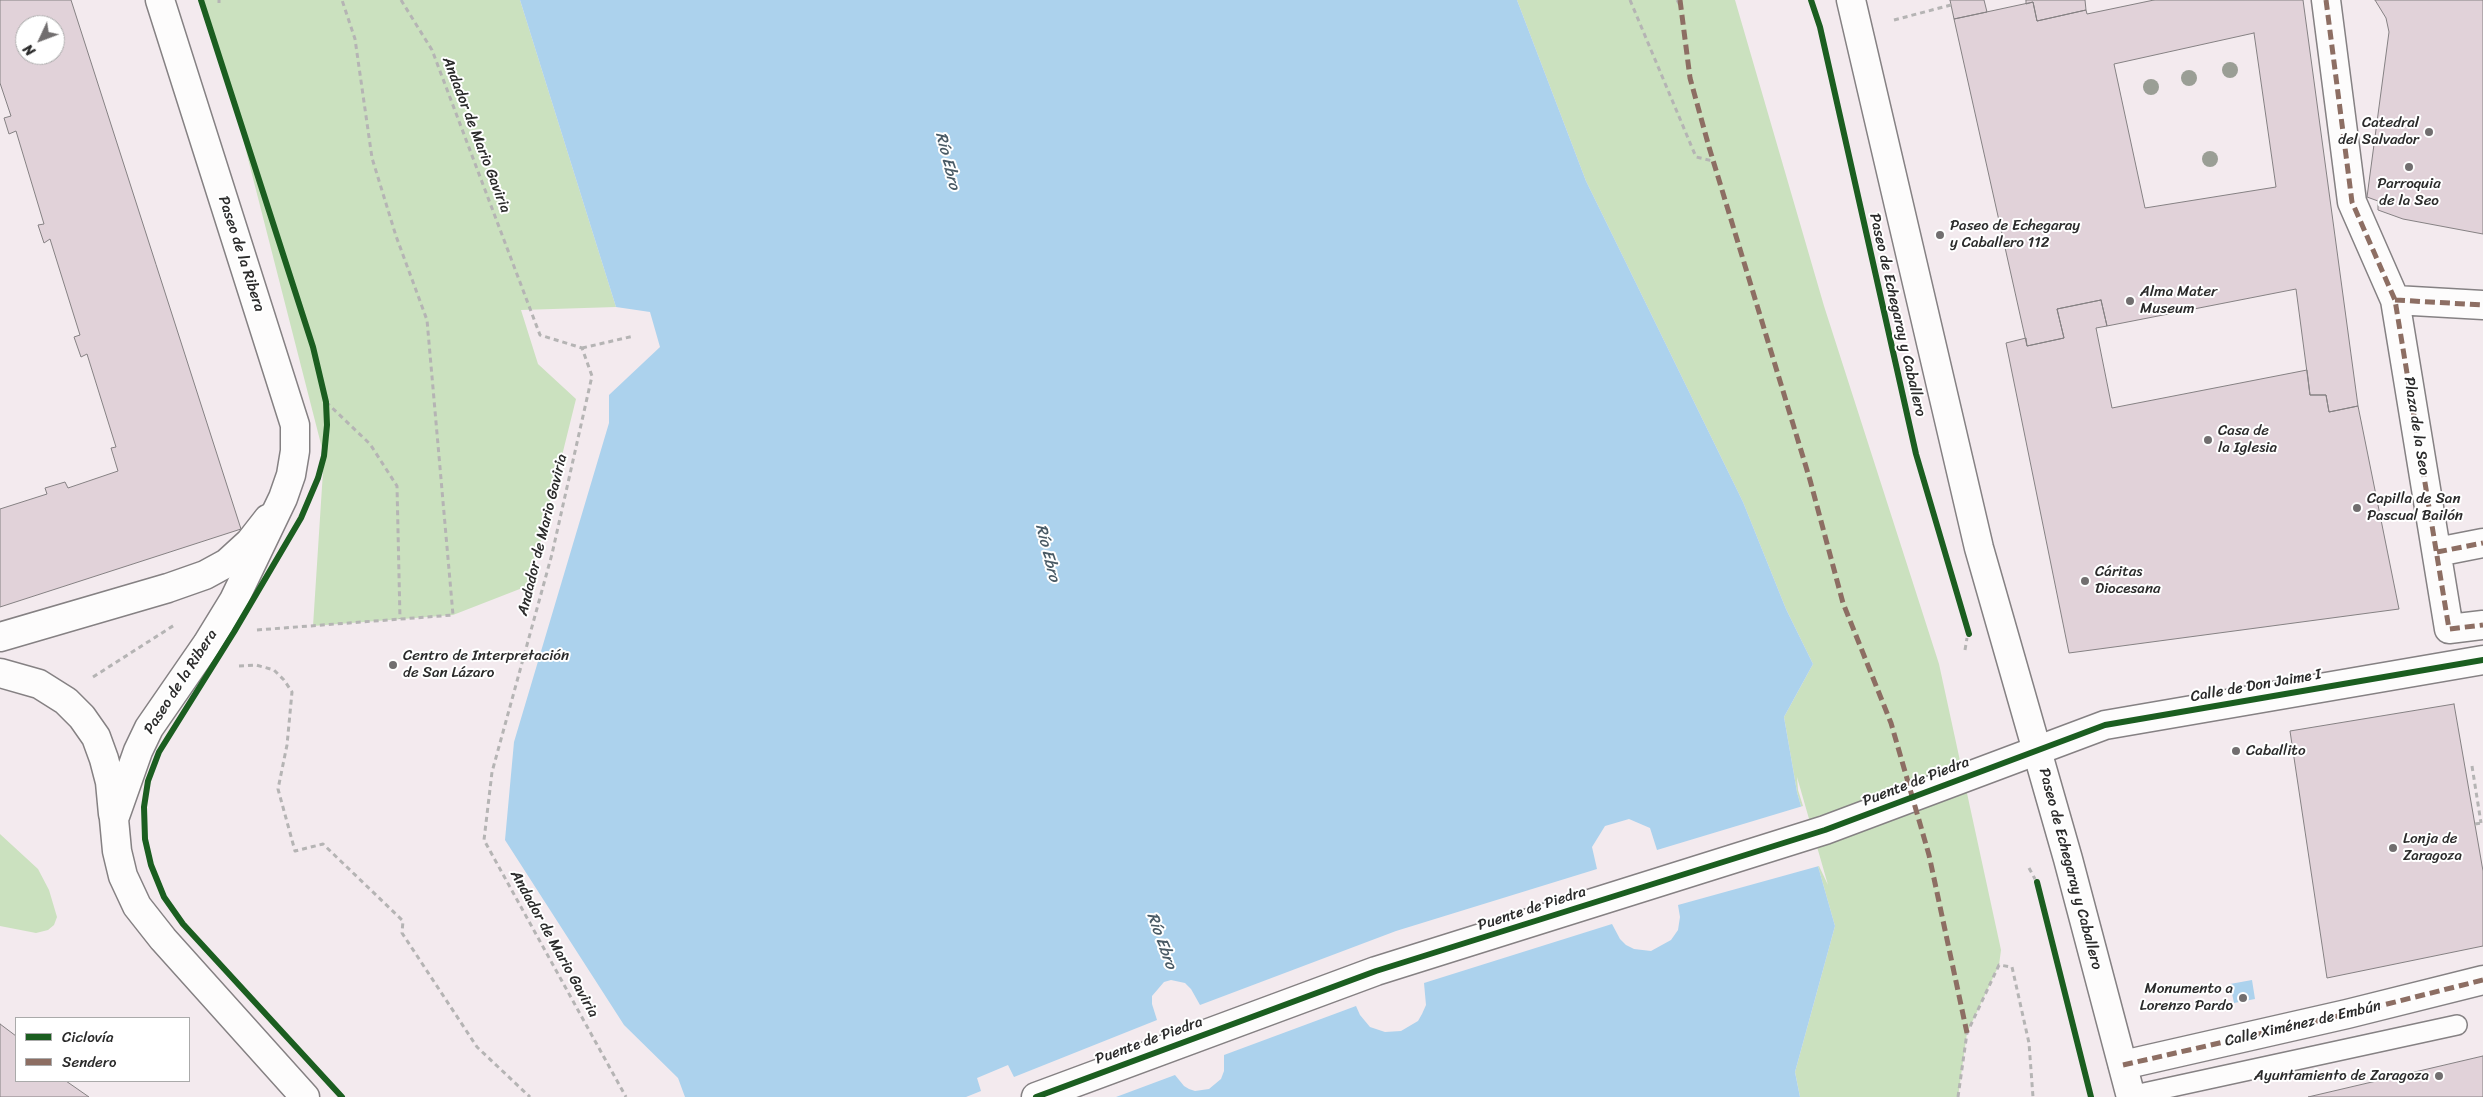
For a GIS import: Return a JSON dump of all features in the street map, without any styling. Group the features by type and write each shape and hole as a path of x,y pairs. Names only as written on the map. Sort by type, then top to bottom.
{"street":[{"name":"Paseo de la Ribera","path":"160,0 296,424 291,475 234,600 207,644 149,728 138,751 114,819 119,860 123,876 137,906 163,939 305,1097"},
{"name":"Paseo de Echegaray y Caballero","path":"1851,0 1979,548 2037,750 2130,1097"},
{"name":"Plaza de la Seo","path":"2326,0 2352,202 2395,300 2448,629 2483,625"},
{"path":"2395,300 2483,305"},
{"name":"Paseo de la Ribera","path":"0,637 205,576 226,563 250,542 277,508"},
{"path":"2437,552 2483,543"},
{"name":"Calle de Don Jaime I","path":"2037,750 2105,725 2483,660"},
{"path":"0,673 39,684 66,701 82,717 96,737 104,760 110,782 114,819"},
{"name":"Puente de Piedra","path":"1036,1097 1376,971 1825,830 2037,750"},
{"name":"Calle Ximénez de Embún","path":"2122,1065 2347,1014 2483,980"}],"lane":[{"path":"2130,1097 2457,1025"}],"path":[{"path":"249,631 453,615 427,320 396,236 372,158 355,39 342,0"},
{"path":"1630,0 1696,157 1713,160"},
{"path":"1677,0 1681,7"},
{"path":"1894,20 1951,5"},
{"path":"582,348 634,336"},
{"path":"324,394 326,410"},
{"path":"326,402 370,444 396,486 400,619"},
{"path":"92,678 179,623"},
{"path":"239,666 256,665 274,670 292,692 287,745 278,788 295,851 323,844 403,921 402,933 477,1047 530,1097"},
{"path":"2472,766 2482,823 2475,824"},
{"path":"1958,1097 1967,1033 2000,965 2012,967 2029,1043 2033,1097"}],"green space":[{"path":"199,0 520,0 616,307 521,310 538,364 576,399 530,585 453,615 313,626 324,456 233,100"},
{"path":"1517,0 1735,0 1824,306 1939,664 2001,950 1999,965 1967,1033 1958,1097 1800,1097 1795,1072 1835,926 1797,792 1784,717 1813,664 1786,609 1743,502 1586,181"},
{"path":"0,834 38,869 49,890 57,917 54,925 48,930 36,933 0,926"}],"water":[{"name":"Río Ebro","path":"520,0 1517,0 1586,181 1743,502 1786,609 1813,664 1784,717 1797,792 1835,926 1795,1072 1800,1097 685,1097 678,1078 624,1025 505,840 514,742 609,423 609,395 660,347 650,312 616,307"},
{"path":"2252,980 2255,999 2234,1003 2230,984"}],"pier":[{"path":"1797,777 1828,885 1819,866 1678,905 1680,917 1678,930 1671,940 1651,951 1634,949 1626,945 1620,939 1612,924 1424,983 1426,1005 1422,1014 1418,1021 1401,1031 1385,1032 1370,1027 1360,1015 1356,1006 1224,1055 1224,1071 1221,1079 1209,1089 1195,1091 1189,1089 1175,1075 1116,1097 966,1097 981,1091 977,1078 1008,1065 1014,1077 1157,1020 1152,1004 1152,996 1164,982 1171,980 1185,983 1191,989 1200,1005 1396,931 1597,869 1592,847 1605,826 1629,819 1650,828 1657,850 1803,806 1798,790"}],"building":[{"path":"0,0 71,0 241,529 0,607 0,509 47,494 45,488 65,482 68,488 118,471 111,448 116,447 87,354 81,357 74,337 80,335 50,239 44,243 38,225 44,224 16,131 9,134 4,118 11,116 0,83"},
{"path":"1950,0 1984,0 1987,12 1954,19"},
{"path":"2026,0 2085,0 2086,10 2037,21 2033,2 2026,4"},
{"path":"2154,0 2303,0 2358,406 2329,412 2326,395 2310,395 2296,289 2107,326 2101,300 2057,309 2064,338 2027,346 1954,19 2033,2 2037,21 2086,10 2087,14","holes":["2254,33 2276,187 2145,208 2114,64"]},
{"name":"Catedral del Salvador","path":"2375,0 2483,0 2483,234 2403,219 2378,210 2378,201 2367,197 2389,32 2386,18"},
{"path":"2101,300 2107,326 2096,328 2112,408 2307,370 2310,395 2326,395 2329,412 2358,406 2399,609 2069,653 2006,343 2026,338 2027,346 2064,338 2057,309"},
{"name":"Lonja de Zaragoza","path":"2454,704 2483,871 2483,946 2327,978 2290,731"},
{"path":"0,1024 15,1035 15,1082 67,1082 89,1097 0,1097"},
{"name":"Ayuntamiento de Zaragoza","path":"2483,1056 2483,1097 2308,1097"}],"marked path":[{"path":"1680,0 1690,78 1709,147 1810,480 1843,603 1891,723 1929,855 1967,1033"},
{"path":"2326,0 2352,202 2395,300 2449,629 2483,625"},
{"path":"2395,300 2483,305"},
{"path":"2437,552 2483,543"},
{"path":"2123,1065 2347,1014 2483,980"}],"cycle path":[{"path":"201,0 313,347 326,402 327,425 324,456 318,478 301,518 234,632 159,752 148,781 144,807 145,839 151,865 164,897 183,924 342,1097"},
{"path":"1811,0 1820,27 1916,454 1969,634"},
{"path":"1036,1097 1376,971 1825,830 2105,725 2483,660"},
{"path":"2037,882 2091,1097"}],"place":[{"name":"Catedral del Salvador","path":"2429,132"},
{"name":"Parroquia de la Seo","path":"2409,167"},
{"name":"Paseo de Echegaray y Caballero 112","path":"1940,235"},
{"name":"Alma Mater Museum","path":"2130,301"},
{"name":"Casa de la Iglesia","path":"2208,440"},
{"name":"Capilla de San Pascual Bailón","path":"2357,508"},
{"name":"Cáritas Diocesana","path":"2085,581"},
{"name":"Centro de Interpretación de San Lázaro","path":"393,665"},
{"name":"Caballito","path":"2236,751"},
{"name":"Lonja de Zaragoza","path":"2393,848"},
{"name":"Monumento a Lorenzo Pardo","path":"2243,998"},
{"name":"Ayuntamiento de Zaragoza","path":"2439,1076"}]}
